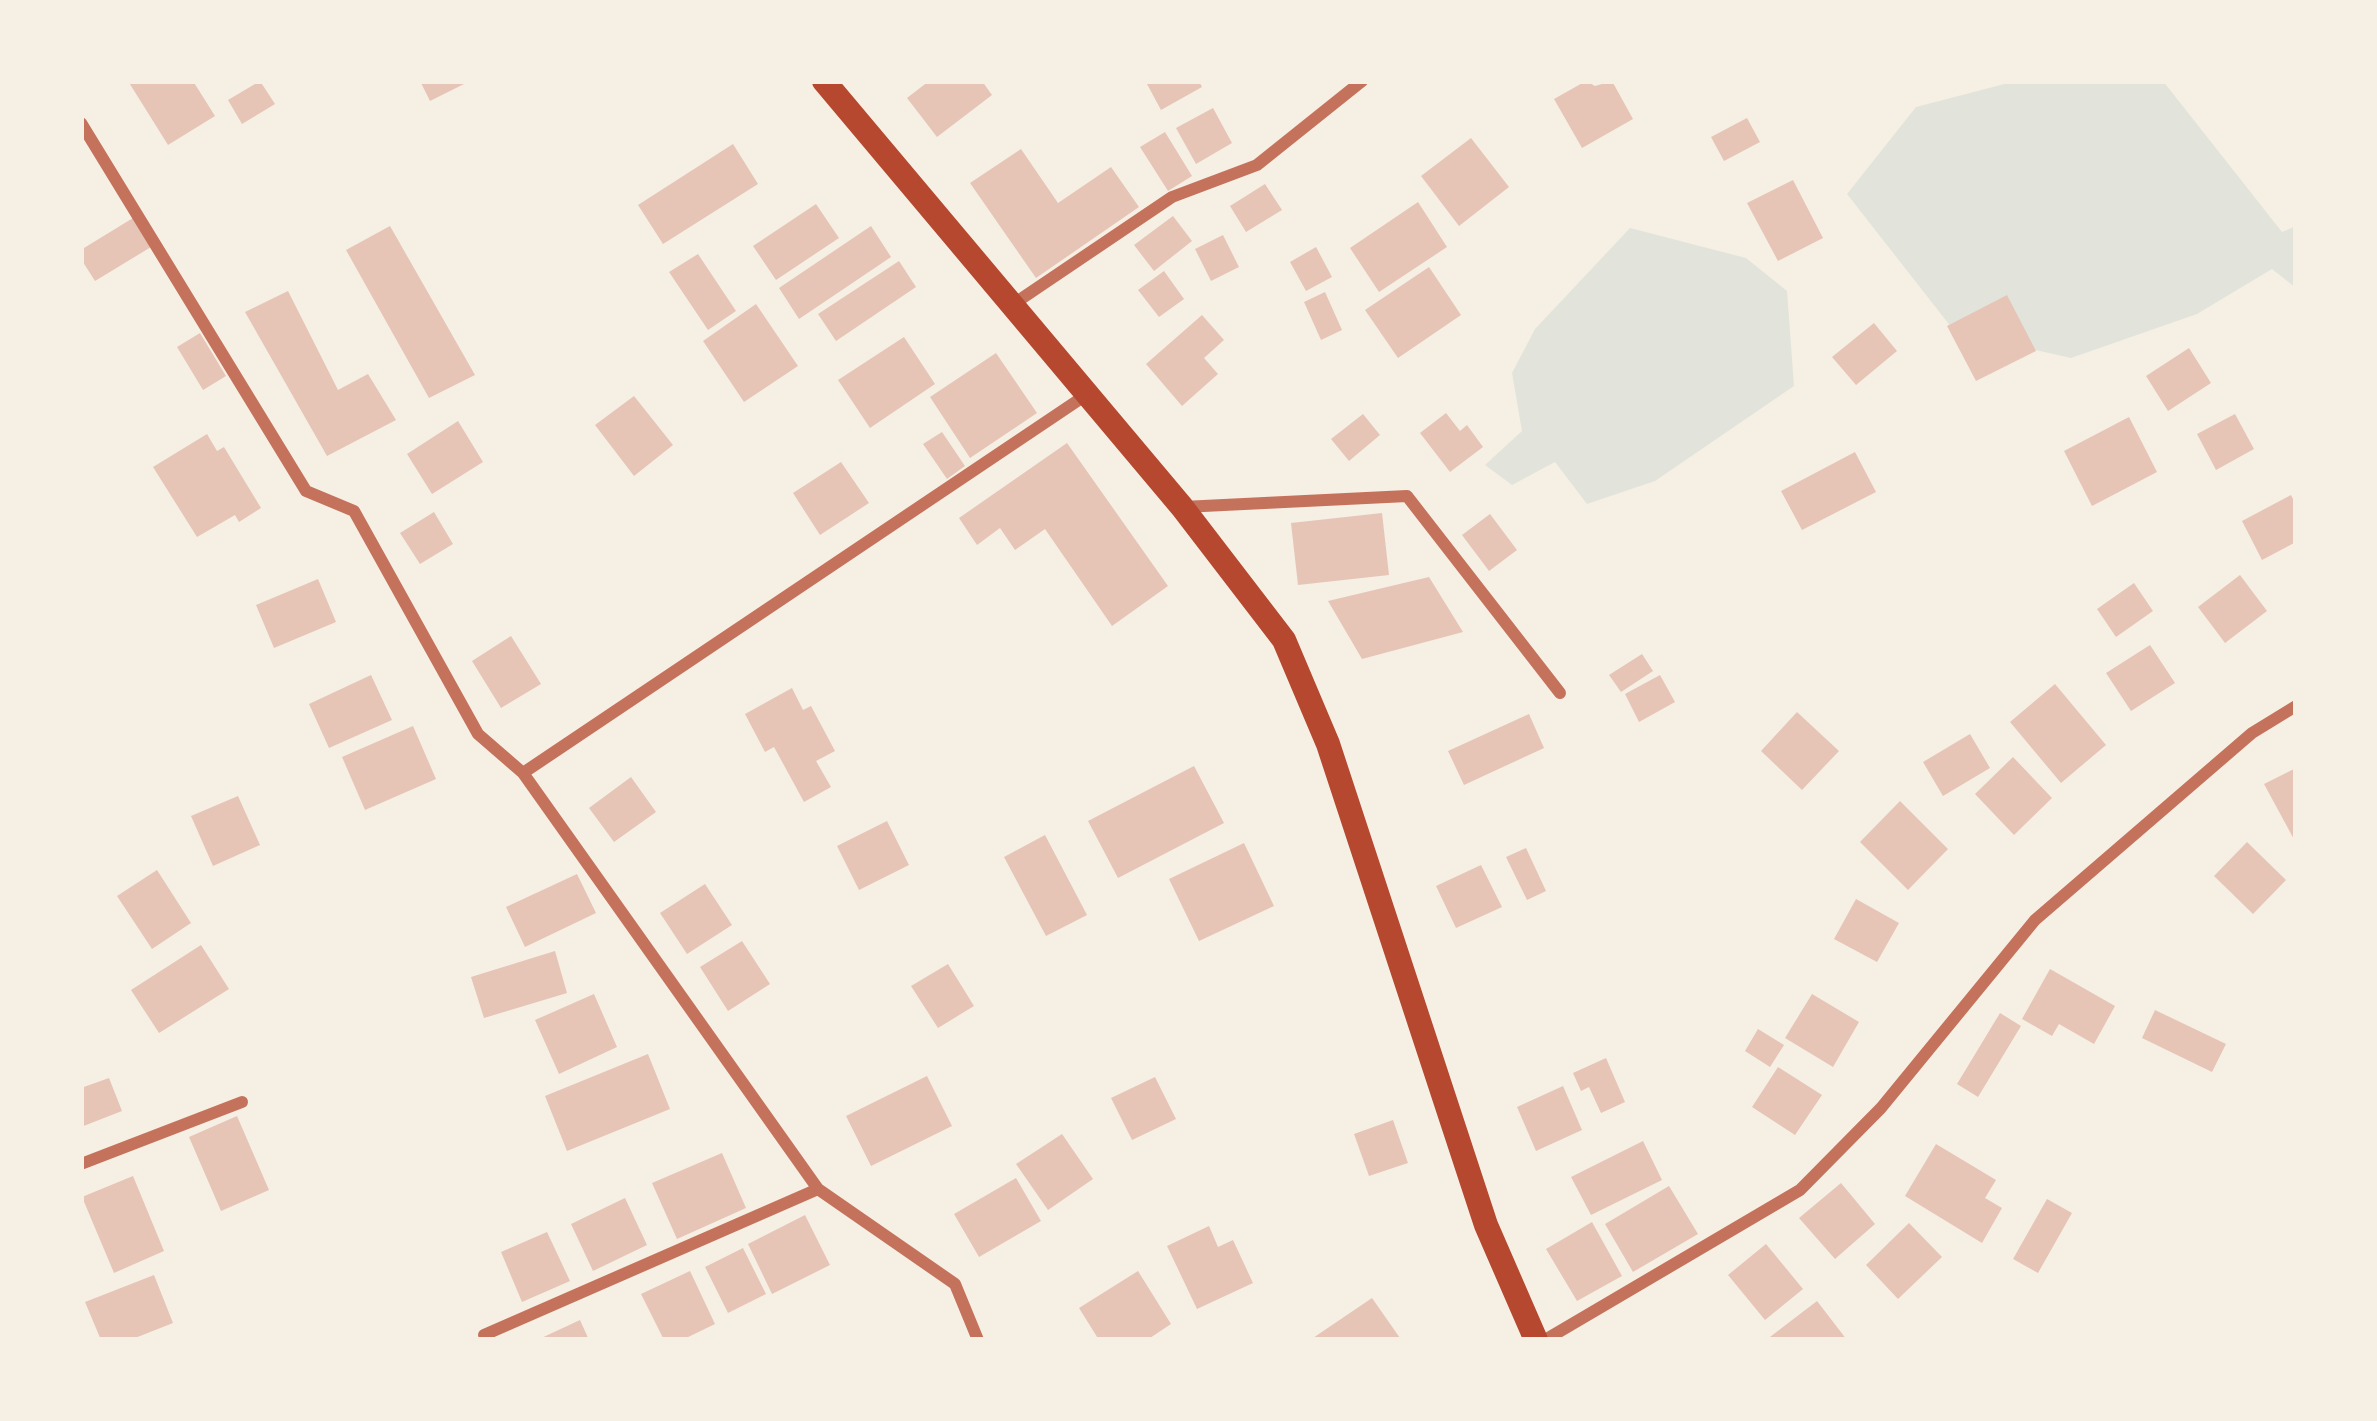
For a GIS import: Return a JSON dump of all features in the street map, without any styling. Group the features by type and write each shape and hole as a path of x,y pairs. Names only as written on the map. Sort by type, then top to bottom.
{"main road":[{"path":"824,81 1182,507 1285,640 1328,744 1486,1225 1541,1340"}],"street":[{"path":"1012,305 1172,197 1257,165 1362,81"},
{"path":"81,123 306,491 354,511 478,734 523,772 818,1189 955,1284 977,1340"},
{"path":"523,772 1086,395"},
{"path":"1182,507 1407,496 1560,693"},
{"path":"1541,1340 1800,1190 1882,1108 2035,920 2252,733 2296,706"},
{"path":"81,1164 242,1102"},
{"path":"484,1335 818,1189"}],"shaded area":[{"path":"2016,81 2163,81 2282,232 2296,226 2296,288 2272,269 2197,314 2071,358 1955,332 1847,194 1916,107"},
{"path":"1630,228 1746,258 1787,291 1794,386 1655,481 1587,504 1555,462 1512,485 1485,465 1522,431 1512,373 1535,329"}],"building":[{"path":"128,81 193,81 215,116 168,145"},
{"path":"260,81 275,104 242,124 228,100"},
{"path":"420,81 470,81 430,101"},
{"path":"929,81 982,81 992,95 937,137 907,98"},
{"path":"1199,81 1202,87 1161,110 1147,84"},
{"path":"1586,81 1595,86 1612,81 1633,119 1582,148 1554,99"},
{"path":"1213,108 1232,143 1196,164 1176,128"},
{"path":"1747,118 1760,142 1724,161 1711,137"},
{"path":"1165,132 1192,176 1168,191 1140,147"},
{"path":"1471,138 1509,187 1459,226 1421,176"},
{"path":"733,144 758,184 663,244 638,205"},
{"path":"1021,149 1058,203 1111,167 1139,207 1036,278 970,183"},
{"path":"1793,180 1823,238 1778,261 1747,203"},
{"path":"1265,184 1282,210 1246,232 1230,206"},
{"path":"1418,202 1447,247 1379,292 1350,248"},
{"path":"816,204 839,238 776,280 753,246"},
{"path":"1173,216 1192,241 1154,271 1134,245"},
{"path":"133,218 151,247 95,281 81,259 81,242 84,248"},
{"path":"390,226 475,375 429,398 346,250"},
{"path":"871,226 891,257 799,319 779,288"},
{"path":"1223,235 1239,267 1211,281 1195,249"},
{"path":"1316,247 1332,277 1306,291 1290,262"},
{"path":"698,254 736,311 708,330 669,272"},
{"path":"899,261 916,287 836,341 818,314"},
{"path":"1429,267 1461,315 1398,358 1365,310"},
{"path":"1164,271 1184,299 1159,317 1138,290"},
{"path":"288,291 338,390 368,374 396,420 327,456 245,312"},
{"path":"1325,292 1342,330 1321,340 1304,302"},
{"path":"2007,295 2036,351 1976,381 1947,326"},
{"path":"756,304 798,366 744,402 703,341"},
{"path":"1202,315 1224,340 1204,358 1218,374 1182,406 1146,364"},
{"path":"1874,323 1897,351 1856,385 1832,357"},
{"path":"200,333 226,376 203,390 177,347"},
{"path":"904,337 935,384 870,428 838,380"},
{"path":"2189,348 2211,383 2168,411 2146,376"},
{"path":"996,353 1037,413 970,458 930,397"},
{"path":"634,396 673,445 634,476 595,425"},
{"path":"1446,413 1460,431 1467,425 1483,447 1450,472 1420,433"},
{"path":"1363,414 1380,435 1349,461 1331,439"},
{"path":"2235,414 2254,449 2216,470 2197,434"},
{"path":"2129,417 2157,472 2092,506 2064,451"},
{"path":"458,421 483,462 432,494 407,454"},
{"path":"942,432 965,466 947,479 923,444"},
{"path":"207,434 217,451 224,447 261,508 239,522 235,515 197,537 153,467"},
{"path":"1067,443 1168,586 1112,626 1045,529 1015,550 1000,528 977,545 959,518"},
{"path":"1855,452 1876,492 1802,530 1781,491"},
{"path":"841,462 869,503 820,535 793,493"},
{"path":"2291,495 2296,505 2296,542 2262,560 2242,521"},
{"path":"434,512 453,544 420,564 400,533"},
{"path":"1382,513 1389,575 1298,585 1291,523"},
{"path":"1490,514 1517,550 1489,571 1462,535"},
{"path":"2240,575 2267,611 2225,643 2198,607"},
{"path":"1429,577 1463,632 1362,659 1328,601"},
{"path":"318,579 336,622 274,648 256,605"},
{"path":"2134,583 2153,611 2116,637 2097,609"},
{"path":"511,636 541,684 501,708 472,661"},
{"path":"2150,645 2175,683 2131,711 2106,673"},
{"path":"1642,654 1653,671 1621,692 1609,675"},
{"path":"371,675 392,720 329,748 309,704"},
{"path":"1660,675 1675,702 1639,722 1625,694"},
{"path":"2055,684 2106,745 2061,783 2010,722"},
{"path":"792,688 803,710 811,706 835,751 816,761 831,787 804,802 774,747 765,752 745,714"},
{"path":"1797,712 1839,751 1802,790 1761,751"},
{"path":"1529,714 1544,748 1464,785 1448,751"},
{"path":"413,726 436,779 365,810 342,757"},
{"path":"1970,734 1990,768 1943,796 1923,762"},
{"path":"2013,757 2052,798 2014,835 1975,794"},
{"path":"1194,766 1224,823 1118,878 1088,821"},
{"path":"2296,768 2296,843 2264,784"},
{"path":"631,777 656,812 614,842 589,808"},
{"path":"238,796 260,845 213,866 191,816"},
{"path":"1900,801 1948,849 1908,890 1860,842"},
{"path":"887,821 909,865 859,890 837,846"},
{"path":"1045,835 1087,915 1046,936 1004,857"},
{"path":"2247,842 2286,880 2253,914 2214,876"},
{"path":"1244,843 1274,906 1199,941 1169,879"},
{"path":"1526,848 1546,891 1527,900 1506,857"},
{"path":"1481,865 1502,907 1456,928 1436,886"},
{"path":"157,870 191,923 152,949 117,896"},
{"path":"577,874 596,913 525,947 506,907"},
{"path":"705,884 732,925 687,954 660,913"},
{"path":"1856,899 1899,923 1877,962 1834,939"},
{"path":"742,941 770,984 728,1011 700,967"},
{"path":"201,945 229,989 159,1033 131,990"},
{"path":"555,951 567,993 484,1018 471,977"},
{"path":"948,964 974,1006 938,1028 911,986"},
{"path":"2050,969 2115,1006 2094,1044 2059,1024 2052,1036 2022,1019"},
{"path":"594,994 617,1047 559,1074 535,1020"},
{"path":"1812,994 1859,1022 1833,1067 1785,1038"},
{"path":"2155,1010 2226,1044 2212,1072 2142,1038"},
{"path":"2000,1013 2021,1026 1978,1097 1957,1084"},
{"path":"1758,1029 1784,1045 1770,1067 1745,1051"},
{"path":"648,1054 670,1109 567,1151 545,1096"},
{"path":"1606,1058 1625,1102 1601,1113 1589,1087 1581,1091 1573,1073"},
{"path":"1778,1067 1822,1095 1795,1135 1752,1107"},
{"path":"927,1076 952,1126 871,1166 846,1116"},
{"path":"1155,1077 1176,1119 1132,1140 1111,1098"},
{"path":"109,1078 122,1111 81,1127 81,1088"},
{"path":"1563,1086 1582,1130 1536,1151 1517,1107"},
{"path":"237,1116 269,1190 221,1211 189,1137"},
{"path":"1393,1120 1408,1163 1369,1176 1354,1134"},
{"path":"1062,1134 1093,1179 1048,1210 1016,1164"},
{"path":"1643,1141 1662,1180 1591,1215 1571,1177"},
{"path":"1936,1144 1996,1180 1985,1198 2002,1208 1982,1243 1905,1196"},
{"path":"722,1153 746,1208 677,1239 652,1183"},
{"path":"133,1176 164,1251 114,1273 82,1197"},
{"path":"1016,1178 1041,1221 979,1257 954,1214"},
{"path":"1841,1183 1875,1224 1835,1259 1799,1218"},
{"path":"1669,1186 1698,1234 1633,1272 1605,1224"},
{"path":"625,1198 647,1245 593,1271 571,1224"},
{"path":"2047,1199 2072,1213 2038,1273 2013,1259"},
{"path":"805,1215 830,1265 772,1294 748,1244"},
{"path":"1592,1222 1622,1276 1577,1301 1546,1249"},
{"path":"1909,1223 1942,1257 1898,1299 1866,1265"},
{"path":"1209,1226 1218,1247 1233,1240 1253,1283 1197,1309 1167,1246"},
{"path":"547,1232 570,1281 522,1302 501,1252"},
{"path":"1766,1244 1803,1289 1765,1320 1728,1275"},
{"path":"743,1248 766,1294 728,1313 705,1267"},
{"path":"690,1271 715,1324 682,1340 664,1340 641,1294"},
{"path":"1138,1271 1171,1324 1147,1340 1099,1340 1079,1308"},
{"path":"154,1275 173,1323 130,1340 101,1340 85,1302"},
{"path":"1372,1298 1400,1338 1310,1340"},
{"path":"1817,1301 1847,1340 1766,1340"},
{"path":"580,1320 589,1340 537,1340"}]}
